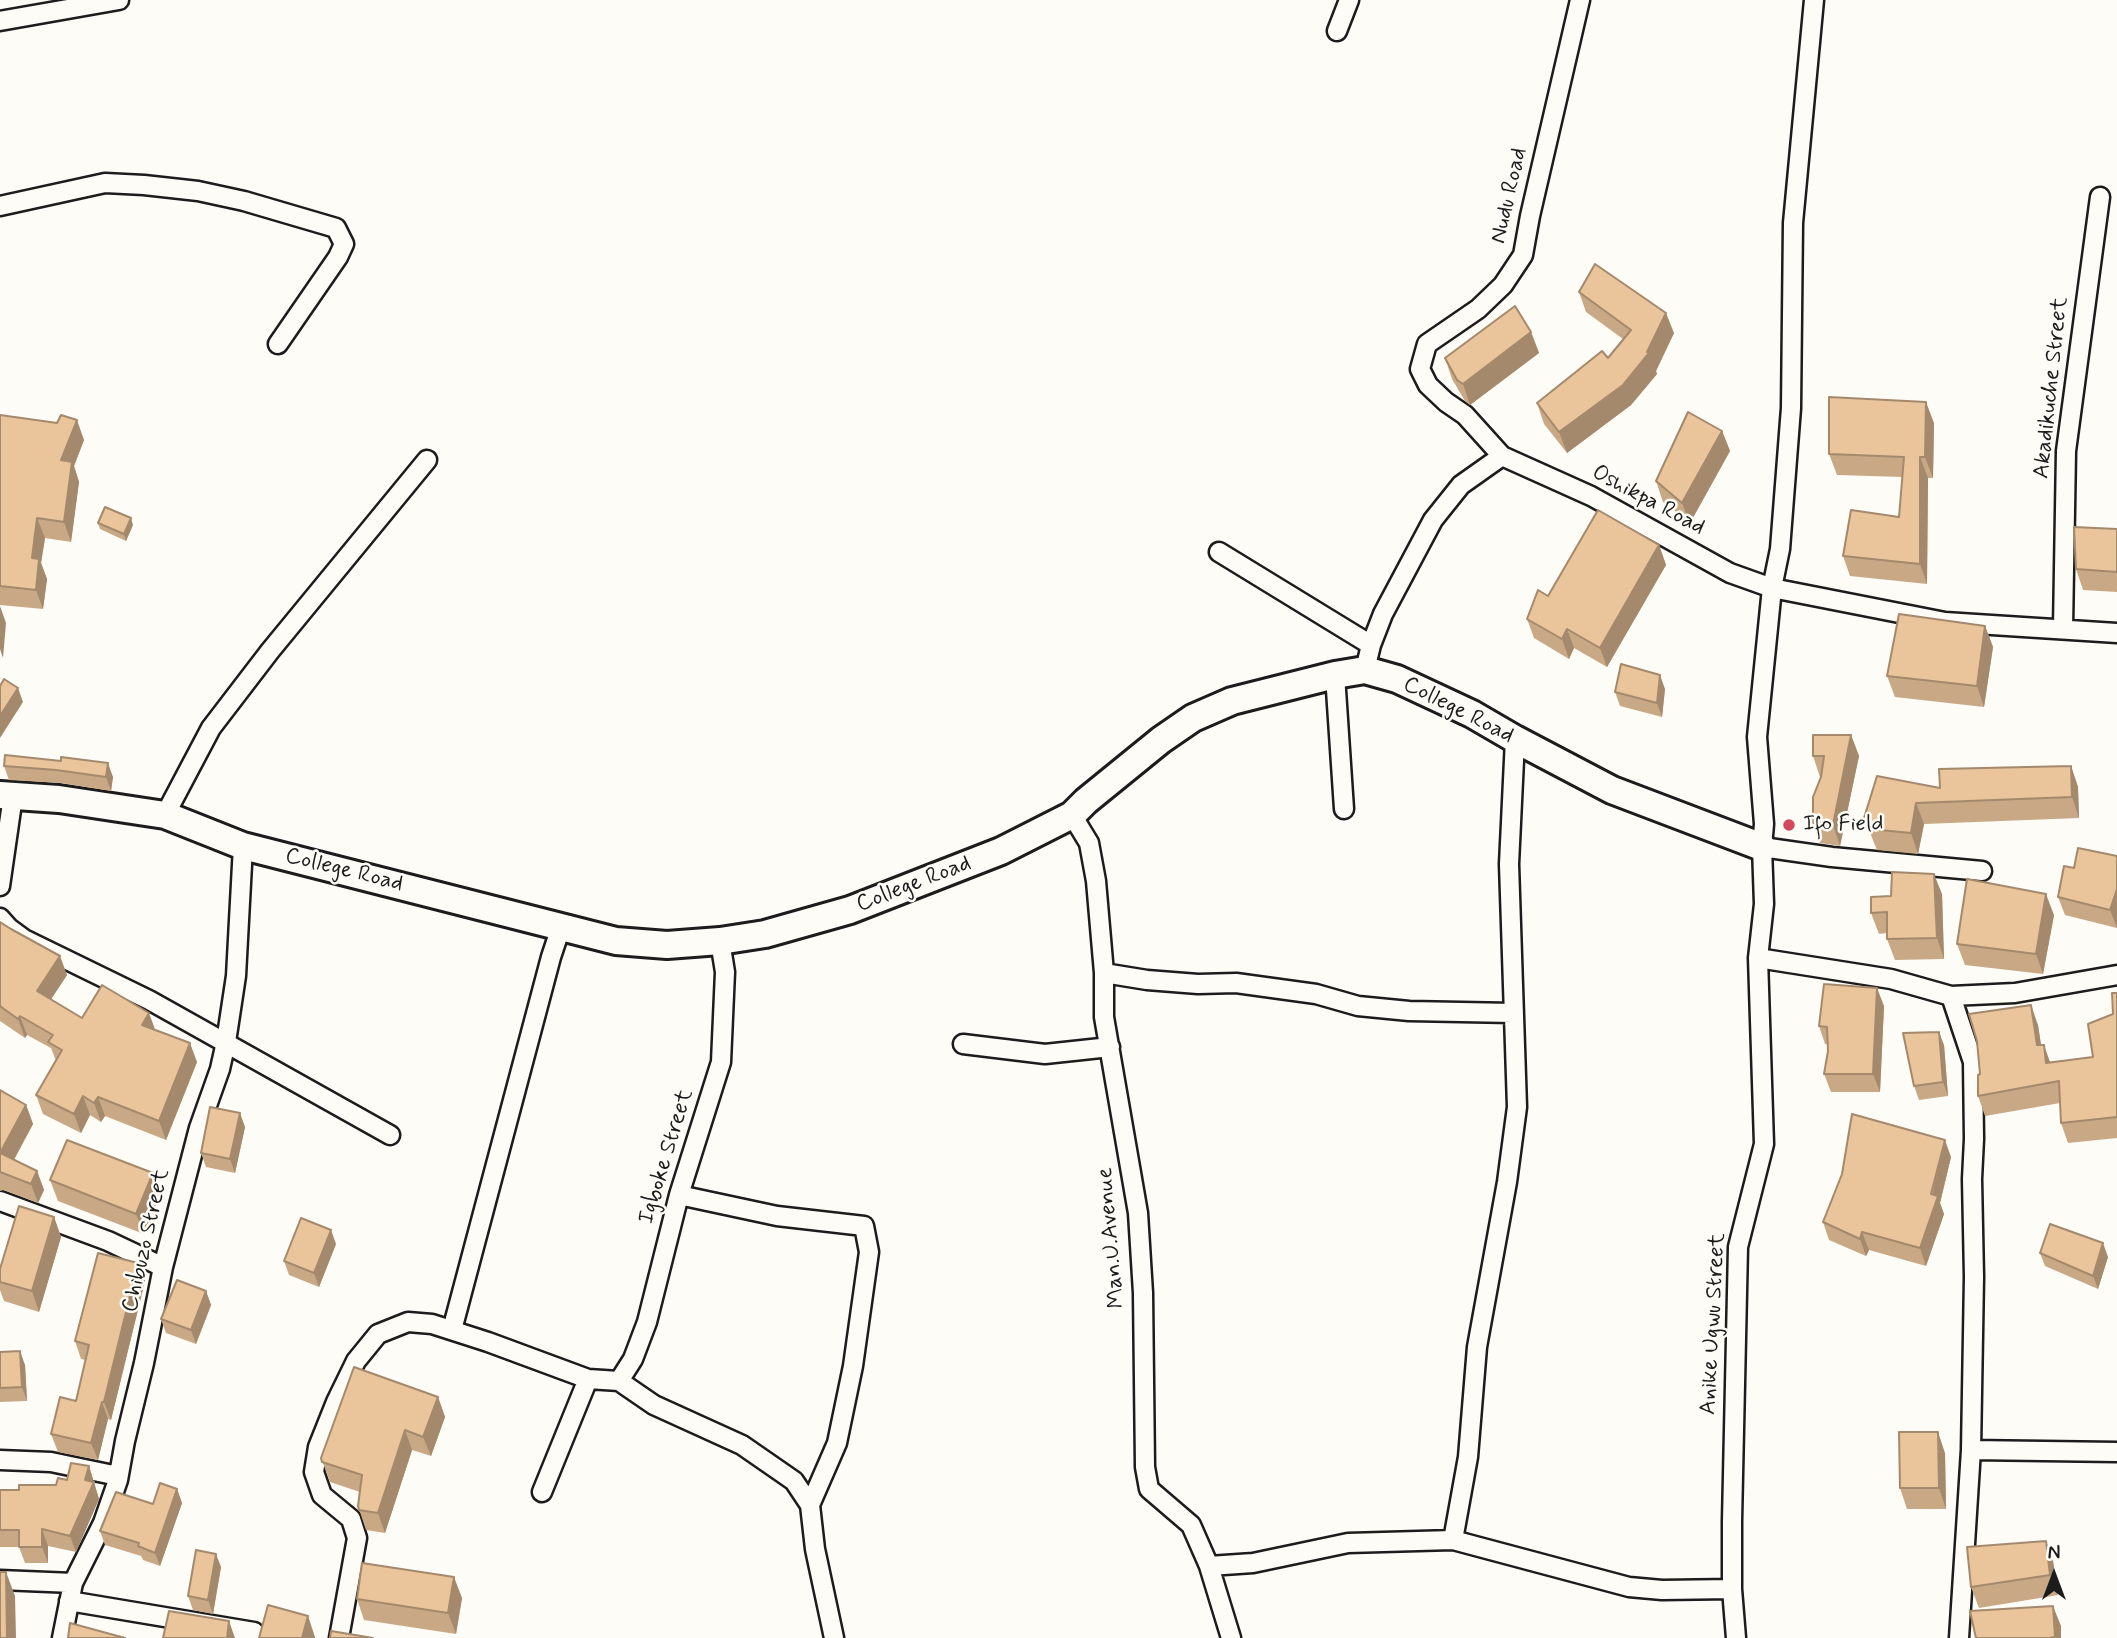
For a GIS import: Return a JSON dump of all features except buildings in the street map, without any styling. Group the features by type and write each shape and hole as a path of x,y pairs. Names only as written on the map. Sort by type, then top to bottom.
{"main road":[{"name":"College Road","path":"7,795 59,799 164,815 243,846 617,940 655,944 720,940 765,934 850,910 1001,851 1072,814 1161,740 1193,718 1232,701 1365,670 1410,685 1472,714 1612,790 1762,847"}],"street":[{"path":"0,21 70,4 119,0"},
{"path":"1337,31 1349,0"},
{"name":"Nudu Road","path":"1502,456 1465,415 1428,385 1420,369 1427,344 1478,309 1503,285 1523,255 1580,0"},
{"name":"Anike Ugwu Street","path":"1736,1638 1732,1589 1733,1385 1738,1247 1764,1144 1758,958 1764,904 1764,824 1757,737 1772,588 1780,549 1791,408 1793,223 1814,0"},
{"path":"0,206 105,183 144,185 233,198 335,228 344,244 338,257 278,344"},
{"name":"Akadikuche Street","path":"2063,628 2066,451 2100,197"},
{"path":"1365,670 1371,645 1397,585 1433,520 1461,485 1502,456"},
{"name":"Oshikpa Road","path":"1502,456 1591,496 1730,573 1772,588 1945,622 2117,633"},
{"path":"164,815 211,727 427,460"},
{"path":"1219,552 1371,645"},
{"path":"1335,675 1345,809"},
{"path":"1453,1540 1468,1457 1478,1347 1507,1182 1517,1107 1509,864 1515,739"},
{"path":"0,886 7,795"},
{"name":"Man.U.Avenue","path":"1072,814 1089,844 1096,881 1104,973 1104,1017 1138,1213 1143,1293 1145,1467 1149,1489 1191,1525 1209,1566 1231,1638"},
{"name":"Chibuzo Street","path":"62,1638 73,1583 103,1523 118,1476 163,1267 199,1128 220,1069 236,976 243,846"},
{"path":"1762,847 1832,857 1982,871"},
{"path":"0,918 24,939 149,1000 390,1135"},
{"path":"453,1330 561,927"},
{"name":"Igboke Street","path":"619,1381 633,1359 647,1322 679,1195 721,1062 725,972 720,940"},
{"path":"1758,958 1891,979 1951,996 2015,993 2117,975"},
{"path":"1104,973 1185,983 1236,983 1316,994 1358,1006 1409,1011 1513,1013"},
{"path":"1951,996 1973,1062 1974,1139 1970,1450 1959,1638"},
{"path":"962,1044 1045,1054 1110,1047"},
{"path":"679,1195 777,1216 864,1226 869,1252 853,1366 837,1443 810,1505"},
{"path":"0,1201 108,1241 163,1267"},
{"path":"344,1636 357,1538 351,1519 322,1495 314,1472 318,1447 335,1402 356,1361 378,1334 408,1322 432,1324 453,1330 588,1380 619,1381 654,1405 742,1445 794,1481 810,1505 815,1549 834,1638"},
{"path":"542,1492 588,1380"},
{"path":"1970,1450 2117,1452"},
{"path":"0,1460 51,1462 118,1476"},
{"path":"1209,1566 1253,1563 1348,1543 1453,1540 1629,1587 1662,1590 1732,1589"},
{"path":"0,1580 73,1583"},
{"path":"69,1601 254,1632"}],"place":[{"name":"Ifo Field","path":"1789,825"}]}
